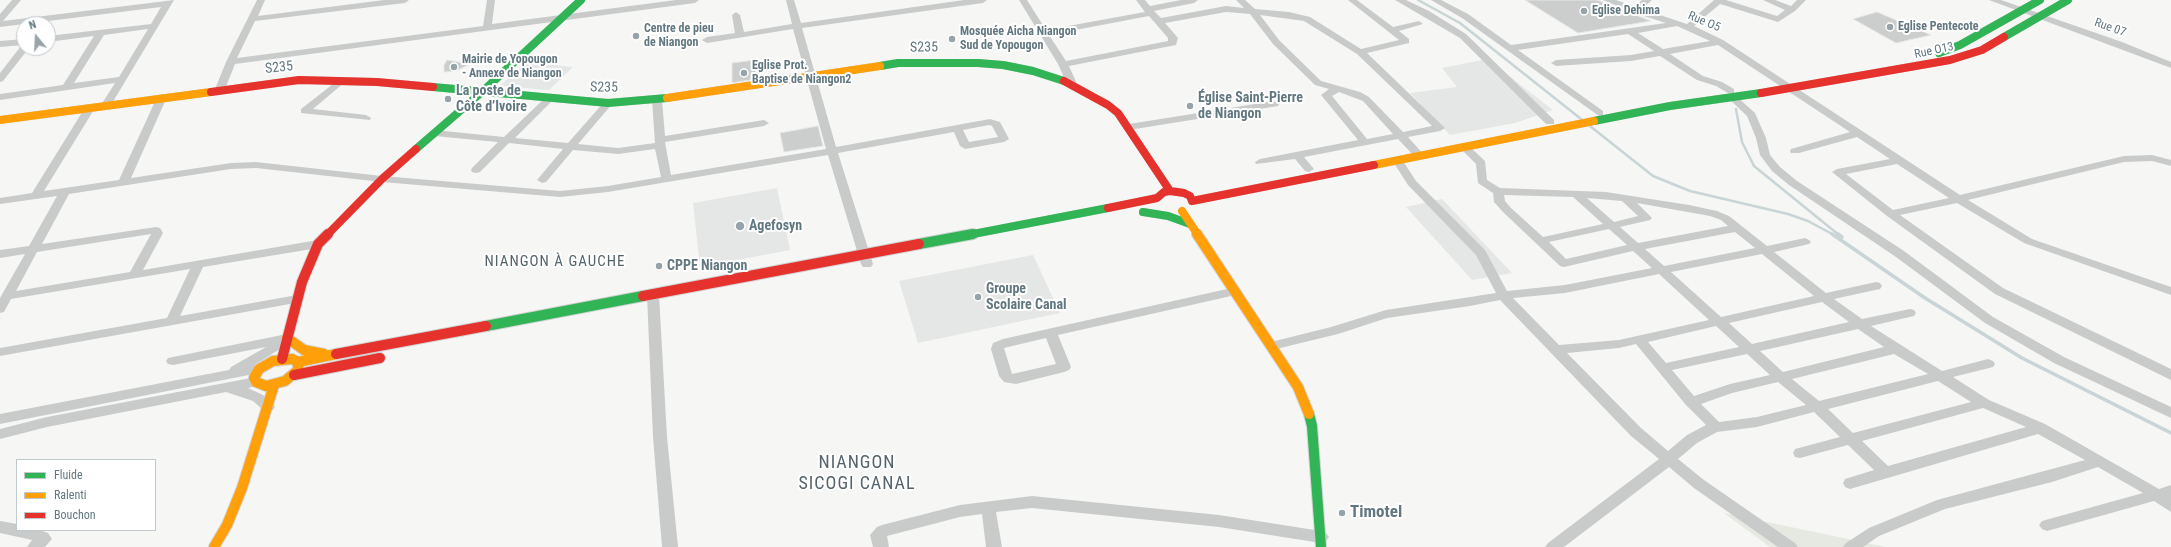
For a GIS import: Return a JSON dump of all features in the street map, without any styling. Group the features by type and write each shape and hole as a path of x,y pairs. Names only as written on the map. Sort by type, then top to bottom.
{"main road":[{"path":"282,359 297,299 308,265 318,244 344,215 382,179 483,91 581,0"},
{"name":"Rue O13","path":"1731,94 1940,53 1960,45 2040,0"},
{"name":"Rue O13","path":"1731,94 1792,89 1913,68 1975,54 2068,0"},
{"name":"S235","path":"1,122 162,97 299,80 342,80 608,103 657,100 812,77 898,62 954,61 1003,65 1033,71 1072,84 1108,105 1118,113 1129,127 1170,191"},
{"path":"1184,193 1310,169 1464,147 1577,124 1597,117 1731,94"},
{"path":"1192,201 1397,160 1416,153 1550,122 1588,115 1597,117"},
{"path":"1128,204 1151,191 1161,178"},
{"path":"393,356 294,375 274,385 266,386 257,376 266,365 282,359 292,359 298,362 653,303 867,262 1157,198 1164,192 1170,191 1184,193 1190,196 1192,201 1190,207 1182,210 1175,211 1162,208 1133,214"},
{"path":"1157,198 1157,202 1162,208"},
{"path":"1182,210 1298,387 1312,426 1321,542"},
{"path":"1143,212 1168,216 1190,224"},
{"path":"287,338 304,350 334,355"},
{"path":"294,375 298,370 298,362"},
{"path":"268,407 283,392 301,382 333,368"},
{"path":"214,547 234,510 274,385"}],"street":[{"path":"0,19 17,0"},
{"path":"220,89 231,62 261,0"},
{"path":"252,19 405,0"},
{"path":"487,26 491,0"},
{"path":"231,62 487,26 563,18 694,0"},
{"path":"790,0 832,151 867,262"},
{"path":"707,40 983,0"},
{"path":"1023,0 1063,64 1072,84"},
{"path":"1063,64 1170,44 1174,41 1160,21 1140,0"},
{"path":"1044,33 1151,11 1194,0"},
{"path":"1240,0 1254,13 1276,42 1318,83 1337,90 1357,94 1366,100 1416,153"},
{"path":"1352,0 1405,40 1404,42 1360,52"},
{"path":"1399,0 1426,13 1463,36 1478,49 1550,122"},
{"path":"1435,0 1465,16 1510,48 1597,117"},
{"name":"Rue O5","path":"1607,0 1688,27 1720,42 1958,199 2028,240 2171,291"},
{"path":"1634,10 1648,0"},
{"path":"1688,27 1719,0 1778,19 1802,0"},
{"path":"1767,0 1792,8"},
{"name":"Rue 07","path":"1993,0 2120,44 2171,65"},
{"path":"0,24 169,2"},
{"path":"106,105 169,2"},
{"path":"1160,21 1220,10 1289,15 1307,19 1360,52 1440,128 1260,162"},
{"path":"736,15 740,35"},
{"path":"1391,30 1419,24"},
{"path":"1510,48 1631,32 1678,24"},
{"path":"56,38 154,26"},
{"path":"66,88 101,32"},
{"path":"1631,32 1704,80 1719,84 1731,94 1750,115 1761,138 1765,155 1776,169 1793,183 1900,254 1989,320 2059,360 2171,413"},
{"path":"1556,63 1630,58 1720,42"},
{"path":"0,44 16,43"},
{"path":"0,79 18,56"},
{"path":"0,97 122,80"},
{"path":"342,80 305,111 307,113 366,118"},
{"path":"1337,90 1326,95 1365,143"},
{"path":"124,181 162,97"},
{"path":"476,170 549,99"},
{"path":"657,100 660,142 667,179"},
{"path":"542,180 608,103"},
{"path":"1129,127 1274,104"},
{"path":"36,195 90,108"},
{"path":"434,133 570,148 618,151 764,123"},
{"path":"0,200 231,166 256,165 382,179 560,194 608,189 957,128"},
{"path":"1795,151 1859,133"},
{"path":"1464,147 1481,163 1482,181 1486,185 1498,191 1575,193 1625,198 1713,213 1739,228 1858,324 1941,378 1984,403 2040,428 2097,462 2165,493 2171,506"},
{"path":"1298,156 1310,169"},
{"path":"1891,214 2124,159 2152,158 2171,162"},
{"path":"1397,160 1412,183 1480,253 1503,294 1555,350 1636,432 1668,460 1790,547"},
{"path":"1899,160 1836,172 1964,269 1999,291 2171,375"},
{"path":"0,309 32,248 65,191"},
{"path":"1498,191 1500,202 1539,241 1564,263 1636,247 1739,228"},
{"path":"1575,193 1748,348 1816,406 1886,473"},
{"path":"1539,241 1646,218 1625,198"},
{"path":"0,254 156,230 156,233 134,275"},
{"path":"1272,346 1334,331 1386,314 1470,302 1503,294 1556,291 1805,242"},
{"path":"8,296 318,244"},
{"path":"172,320 198,264"},
{"path":"1555,350 1619,344 1718,320 1876,286"},
{"path":"1050,334 1064,367 1016,379 1009,379 1006,376 997,349 998,346 1236,291"},
{"path":"0,352 172,320 297,299"},
{"path":"653,303 660,436 670,547"},
{"path":"1663,368 1910,312"},
{"path":"173,361 287,338"},
{"path":"0,434 225,382 287,338"},
{"path":"1639,338 1691,402 1716,427"},
{"path":"1691,402 1730,389 1896,349"},
{"path":"1553,547 1668,460 1692,439 1705,431 1716,427 1756,422 1816,406 1941,378 1988,364"},
{"path":"0,419 257,376"},
{"path":"225,382 258,398 268,407"},
{"path":"1800,453 1984,403"},
{"path":"47,422 53,409"},
{"path":"1850,483 2040,428"},
{"path":"1851,547 1874,532 1942,504 2052,476 2097,462"},
{"path":"2047,525 2165,493"},
{"path":"881,547 878,535 882,531 960,511 988,506 1032,502 1219,521 1321,542"},
{"path":"988,506 994,547"},
{"path":"0,527 16,530"},
{"path":"21,531 43,536 44,539 35,547"}],"shaded area":[{"path":"1487,59 1553,110 1515,123 1450,135 1410,93 1457,87 1442,68"},
{"path":"526,62 573,67 549,90 500,86"},
{"name":"Agefosyn","path":"777,188 790,250 700,267 693,203"},
{"path":"1442,199 1512,273 1472,280 1406,207"},
{"name":"Groupe Scolaire Canal","path":"1033,255 1060,313 918,343 899,281"},
{"path":"1724,513 1886,547 1770,547"}],"building":[{"name":"Eglise Dehima","path":"1525,0 1597,0 1651,21 1578,33"},
{"name":"Eglise Pentecote","path":"1877,12 1931,35 1896,43 1853,19"},
{"path":"447,60 470,64 456,71 444,72 444,65"},
{"name":"Eglise Prot. Baptise de Niangon2","path":"755,60 756,79 732,83 732,63"},
{"path":"818,126 823,146 784,152 780,133"}],"waterway":[{"path":"1418,0 1460,23 1653,176 1690,191 1788,214 1808,221 1834,235"},
{"path":"1736,109 1742,142 1754,166 1839,235"},
{"path":"1832,234 1925,298 2022,358 2171,433"},
{"path":"1838,234 1842,237"}],"traffic: fast":[{"path":"416,149 483,91 581,0"},
{"path":"1939,53 1960,45 2040,0"},
{"path":"2004,37 2068,0"},
{"path":"880,66 898,63 978,63 1003,65 1033,71 1064,81"},
{"path":"433,87 608,103 667,98"},
{"path":"1594,121 1670,106 1761,93"},
{"path":"919,244 1108,208"},
{"path":"1143,212 1168,216 1190,224"},
{"path":"486,326 643,296"},
{"path":"1309,414 1312,426 1321,547"}],"traffic: slow":[{"path":"667,98 880,66"},
{"path":"0,120 211,92"},
{"path":"1374,165 1594,121"},
{"path":"1182,211 1298,387 1309,414"},
{"path":"287,338 304,350 324,354"},
{"path":"298,362 298,370 285,381 266,386 256,382 254,378 259,369 273,361 292,359 298,362 336,354"},
{"path":"214,547 227,525 242,488 274,385"}],"traffic: jam":[{"path":"1761,93 1950,60 1982,50 2004,37"},
{"path":"211,92 299,80 377,82 433,87"},
{"path":"1064,81 1108,105 1118,113 1170,191"},
{"path":"282,359 302,282 318,244 382,179 416,149"},
{"path":"1192,201 1374,165"},
{"path":"1108,208 1157,198 1164,192 1170,191 1184,193 1190,196 1192,201"},
{"path":"643,296 919,244"},
{"path":"336,354 486,326"},
{"path":"294,375 380,358"}],"place":[{"name":"Eglise Dehima","path":"1584,11"},
{"name":"Eglise Pentecote","path":"1890,27"},
{"name":"Centre de pieu de Niangon","path":"636,36"},
{"name":"Mosquée Aicha Niangon Sud de Yopougon","path":"952,39"},
{"name":"Mairie de Yopougon - Annexe de Niangon","path":"454,67"},
{"name":"Eglise Prot. Baptise de Niangon2","path":"744,73"},
{"name":"La poste de Côte d’Ivoire","path":"448,99"},
{"name":"Église Saint-Pierre de Niangon","path":"1190,106"},
{"name":"Agefosyn","path":"740,226"},
{"name":"CPPE Niangon","path":"659,266"},
{"name":"Groupe Scolaire Canal","path":"978,297"},
{"name":"Timotel","path":"1342,513"}],"district":[{"name":"NIANGON À GAUCHE","path":"555,262"},
{"name":"NIANGON SICOGI CANAL","path":"857,473"}]}
